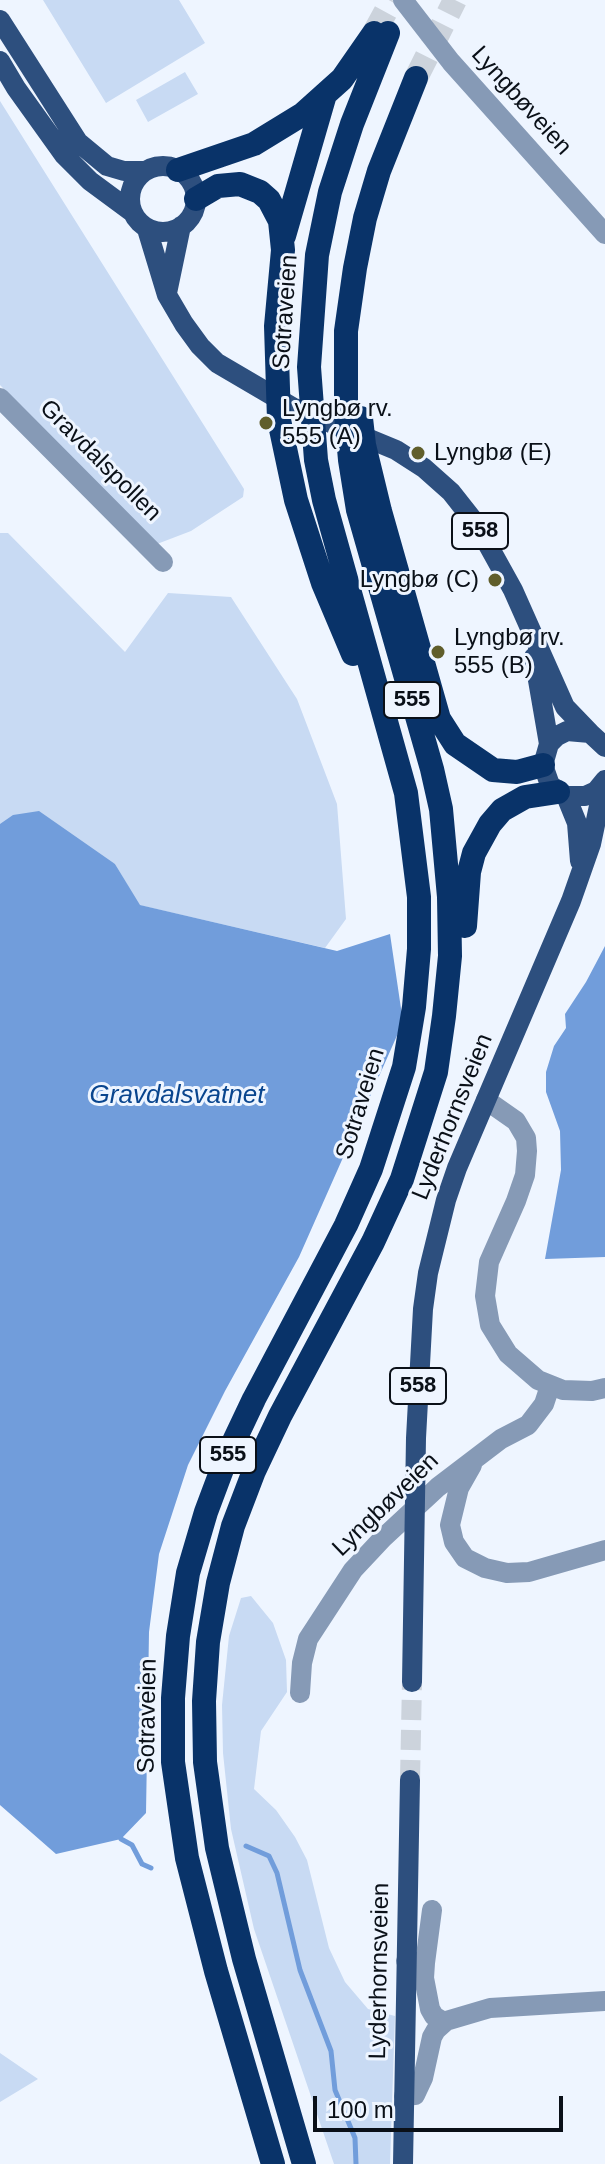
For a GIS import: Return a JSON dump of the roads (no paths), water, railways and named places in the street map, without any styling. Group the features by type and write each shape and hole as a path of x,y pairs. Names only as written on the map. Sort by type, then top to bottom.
{"highway":[{"name":"Sotraveien","path":"273,2164 211,1957 187,1858 173,1762 173,1698 178,1636 188,1573 227,1456 346,1225 371,1169 404,1067 419,949 416,860 400,767 324,500 315,446 309,367 317,255 330,192 381,33 324,98"},
{"name":"555","path":"416,78 397,120 365,218 346,331 346,414 358,510 441,809 449,897 450,956 436,1072"},
{"name":"555","path":"178,170 254,144 280,130 324,98"},
{"name":"555","path":"324,98 283,238 276,326 279,420 296,500 323,583 400,767"},
{"name":"555","path":"196,199 208,190 231,183 250,187 269,200 276,210 283,238"},
{"name":"555","path":"346,331 356,374 364,445 439,719 455,744 493,770 517,772 546,755"},
{"name":"555","path":"304,2164 244,1959 217,1848 205,1762 204,1701 208,1642 226,1554 254,1471 373,1242 402,1179 436,1072 458,1018 466,892 474,853 490,824 511,803 525,797 562,794"}],"main road":[{"path":"0,20 78,142 107,166 124,171 167,166 187,177 196,199 192,214 181,226 165,232 147,229"},
{"name":"558","path":"0,61 64,155 90,181 132,212 147,229 167,295 200,346 217,363 292,407 366,436 412,459 451,492 477,525 513,590 565,707 597,740"},
{"path":"132,212 131,189 144,171"},
{"path":"167,295 181,226"},
{"name":"558","path":"525,619 539,676 545,775 562,794 585,796 596,791 604,781"},
{"name":"558","path":"546,755 557,736 567,731 579,730 597,740"},
{"name":"Lyderhornsveien","path":"412,1682 416,1438 423,1309 446,1200 552,947 591,844 604,781"},
{"name":"Lyderhornsveien","path":"562,794 577,823 580,870"},
{"name":"Lyderhornsveien","path":"403,2164 404,2096 416,1962 410,1780"}],"street":[{"name":"Lyngbøveien","path":"403,0 451,62 605,234"},
{"name":"Gravdalspollen","path":"0,398 163,562"},
{"path":"486,1100 516,1121 526,1138 527,1151 525,1175 489,1262 486,1309 493,1332 508,1354 527,1373 550,1386 575,1391 605,1388"},
{"name":"Lyngbøveien","path":"300,1693 302,1663 308,1639 336,1593 383,1538 438,1487 480,1454 528,1425 544,1404 550,1386"},
{"path":"480,1454 459,1488 450,1525 454,1542 465,1558 485,1568 507,1573 529,1572 605,1550"},
{"path":"432,1910 416,1962 424,1978 430,2009 434,2016 444,2022"},
{"path":"404,2096 415,2095 423,2078 432,2037 444,2022 490,2008 605,2001"}],"water":[{"name":"Gravdalsvatnet","path":"39,811 115,864 140,905 337,951 390,934 403,1022 299,1257 188,1465 159,1554 149,1632 146,1813 121,1839 56,1854 0,1805 0,824 13,815"},
{"path":"605,946 605,1257 545,1259 561,1170 560,1131 546,1092 546,1072 554,1046 566,1028 565,1014"}],"waterway":[{"path":"121,1839 132,1845 142,1864 151,1868"},
{"path":"246,1846 269,1856 277,1873 300,1970 331,2051 335,2090 355,2138 356,2164"}],"tunnel":[{"path":"374,33 392,0"},
{"path":"416,78 455,0"},
{"path":"410,1780 412,1682"}],"place":[{"name":"Lyngbø rv. 555 (A)","path":"266,423"},
{"name":"Lyngbø (E)","path":"418,453"},
{"name":"Lyngbø (C)","path":"495,580"},
{"name":"Lyngbø rv. 555 (B)","path":"438,652"}]}
